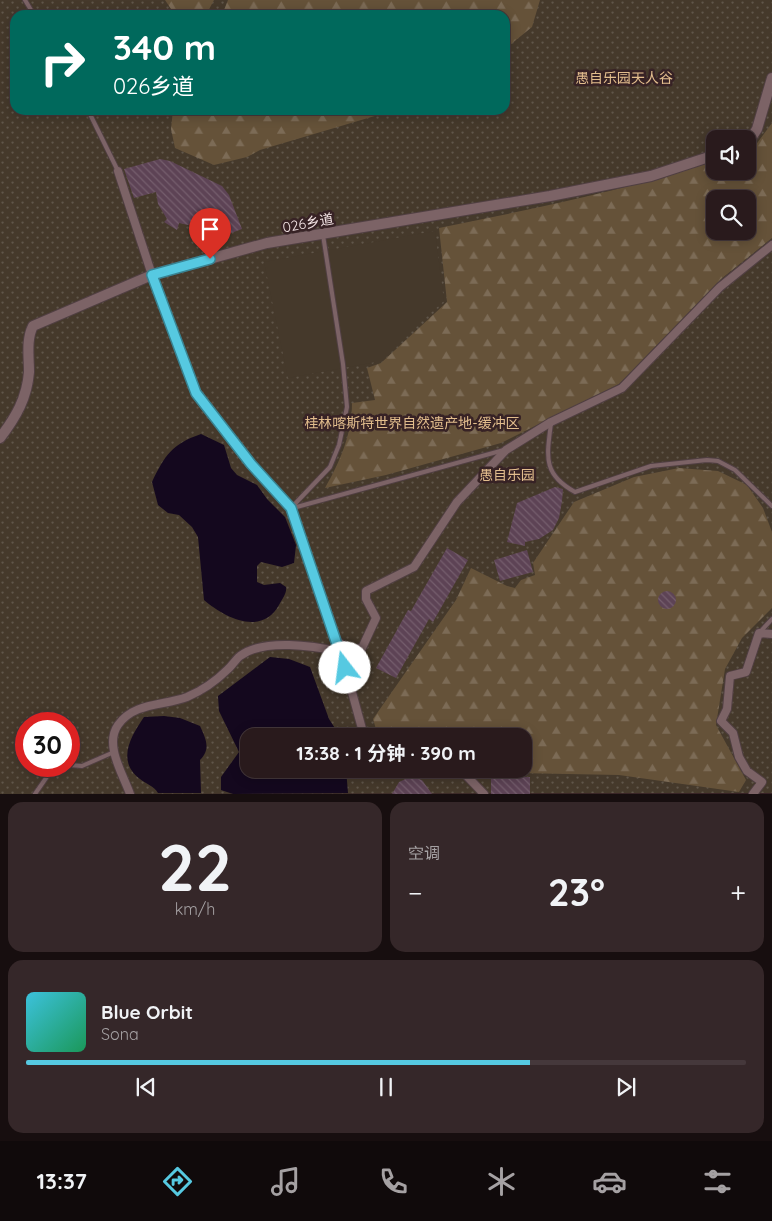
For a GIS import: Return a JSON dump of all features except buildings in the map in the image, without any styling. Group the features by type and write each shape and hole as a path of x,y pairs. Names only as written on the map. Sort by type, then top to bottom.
{"street":[{"path":"756,131 772,78"},
{"name":"026乡道","path":"0,438 17,414 26,391 30,337 33,326 152,275 267,244 550,196 651,176 706,159"},
{"path":"118,171 152,275 196,393 251,464 291,508 338,642 362,728"},
{"path":"338,642 352,650 362,648 376,617 366,599 366,591 414,567 457,502 506,450 551,422 622,388 720,287 772,245"},
{"path":"753,794 762,782 747,771 739,756 732,733 721,721 727,709 730,676 746,672 759,633 772,634"},
{"path":"130,794 114,752 113,738 128,715 139,709 185,698 199,691 228,670 241,655 260,648 288,645 341,652"},
{"path":"469,778 484,794"}],"lane":[{"path":"90,115 118,171"},
{"path":"291,508 330,467 339,445 347,407 344,371 323,234"},
{"path":"551,422 548,451 551,472 557,481 575,492 651,466 707,460 718,461 735,470 771,505 772,510"},
{"path":"291,508 506,450"},
{"path":"759,633 772,620"},
{"path":"80,766 114,752"},
{"path":"36,794 48,777"}],"green space":[{"name":"愚自乐园","path":"0,0 772,0 772,793 0,794"},
{"path":"165,0 214,0 209,10 172,10"},
{"path":"228,0 540,0 532,27 510,45 510,10 224,10"},
{"path":"172,115 378,115 260,150 247,157 214,165 175,148 171,129"},
{"name":"桂林喀斯特世界自然遗产地-缓冲区","path":"772,123 772,238 721,279 619,384 501,443 386,475 325,488 336,468 344,447 350,426 352,403 375,400 367,368 381,363 447,302 439,228 613,190 706,163 706,180 756,180 756,145"},
{"path":"435,231 444,301 376,362 288,378 264,262"},
{"path":"679,468 718,471 747,485 763,508 772,532 772,608 742,638 725,669 716,725 746,780 739,792 619,775 532,773 532,728 376,728 373,719 456,600 471,568 515,588 521,580 535,575 533,563 574,502 634,477"}],"shaded area":[{"path":"201,434 224,445 231,468 237,475 257,485 267,499 285,517 296,545 294,563 282,567 261,562 257,566 257,582 264,585 280,583 286,587 285,594 279,605 271,615 262,620 253,622 242,621 222,612 204,600 198,537 192,527 179,515 168,513 158,505 152,482 161,465 176,446"},
{"path":"270,657 289,659 310,667 329,719 335,728 240,728 240,778 347,778 348,793 233,794 221,790 221,777 239,752 219,711 218,696"},
{"path":"164,716 180,718 200,726 206,744 205,752 200,760 201,793 158,793 133,772 129,764 128,748 144,717"}],"route":[{"path":"210,259 152,275 196,393 251,464 291,508 338,642 345,668"}],"park label":[{"name":"愚自乐园天人谷","path":"624,78"}]}
